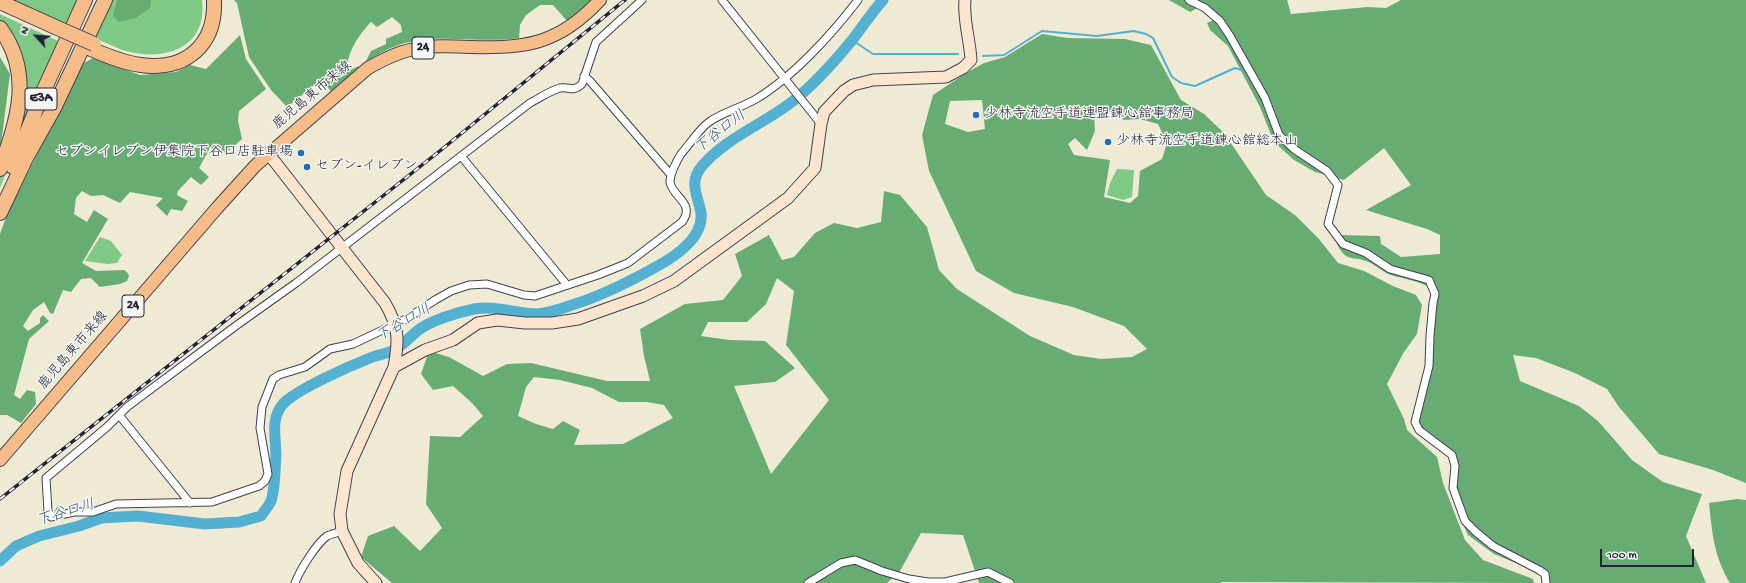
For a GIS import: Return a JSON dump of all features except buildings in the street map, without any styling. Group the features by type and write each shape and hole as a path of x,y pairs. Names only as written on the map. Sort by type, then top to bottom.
{"highway":[{"name":"E3A","path":"0,199 43,92 85,0"},
{"path":"0,213 23,164 55,106 105,0"},
{"path":"92,47 146,59 164,59 178,55 189,49 198,40 204,30 208,18 207,0"},
{"path":"0,2 125,62 141,65 166,65 181,61 204,43 209,34 215,15 214,0"},
{"path":"0,8 61,32"},
{"path":"0,28 14,50 18,67 20,87 14,129 0,169"}],"main road":[{"name":"鹿児島東市来線","path":"0,460 216,208 268,153 368,68 388,57 409,50 426,47 508,48 545,40 580,20 600,0"}],"street":[{"path":"642,0 596,42 582,84 578,88 573,90 562,88 548,93 530,103 263,308 237,325 127,407 46,478 48,511 51,517 74,512 93,512 116,504 212,502 259,486 265,481 268,474 260,428 262,407 273,379 279,375 305,367 330,349 353,344 408,318 451,291 469,285 487,284 524,295 535,296 598,275 628,263 682,222 687,212 685,206 672,186 671,175 680,156 708,122 756,99 784,78 806,59 845,18 858,0"},
{"path":"722,0 821,124"},
{"path":"394,367 425,350 453,340 478,323 497,320 525,323 546,323 578,319 643,296 674,281 788,198 804,182 815,168 824,112 844,91 853,85 873,80 946,77 963,68 971,60 970,44 964,12 966,0"},
{"path":"1189,0 1205,8 1220,21 1230,36 1265,98 1279,135 1294,148 1327,170 1338,185 1328,224 1336,236 1343,244 1366,253 1390,269 1429,280 1435,294 1432,303 1429,366 1415,422 1419,430 1452,455 1455,466 1453,488 1465,521 1493,546 1545,574 1546,583"},
{"path":"584,76 590,81 671,175"},
{"path":"268,153 343,247 385,303 396,323 398,346 394,367 347,471 340,514 342,531 358,562 376,583"},
{"path":"461,156 567,285"},
{"path":"119,415 190,503"},
{"path":"296,583 299,574 312,554 328,536 342,531"},
{"path":"808,583 841,563 856,560 882,571 909,579 928,582 945,582 988,572 1010,583"}],"green space":[{"path":"5,0 78,0 66,25"},
{"path":"111,0 202,0 202,16 198,29 191,40 181,47 169,52 141,54 122,50 92,37"},
{"path":"117,0 151,0 150,8 136,18 119,22 113,16"},
{"path":"234,0 592,0 574,17 567,21 553,5 540,5 526,15 520,25 519,38 498,40 420,40 401,44 382,52 364,65 371,51 386,44 386,39 402,32 401,25 392,17 377,27 371,22 354,45 345,72 359,66 357,70 331,91 321,80 287,107 271,90 249,57 237,3"},
{"path":"1169,0 1287,0 1291,14 1368,7 1386,8 1401,0 1746,0 1746,483 1713,470 1659,454 1619,407 1607,389 1575,373 1536,358 1513,355 1520,381 1579,406 1598,421 1632,460 1663,482 1702,494 1686,536 1706,583 1543,583 1542,577 1528,568 1494,554 1468,535 1457,511 1451,491 1453,466 1446,453 1420,429 1418,413 1424,384 1428,315 1435,304 1429,287 1415,281 1388,274 1366,261 1346,256 1337,244 1340,235 1380,236 1381,244 1401,257 1440,254 1440,235 1427,229 1366,210 1411,185 1384,148 1344,180 1315,172 1294,160 1274,142 1260,107 1228,46 1210,30 1207,23 1220,17 1205,4 1190,12"},
{"path":"0,14 58,41 0,188 0,177 22,105 0,23"},
{"path":"1042,34 1068,38 1125,39 1151,45 1181,100 1204,114 1224,133 1266,195 1295,215 1319,239 1338,263 1364,271 1393,286 1416,295 1422,305 1417,334 1404,352 1387,384 1404,419 1407,430 1437,457 1443,483 1465,540 1483,560 1533,579 1534,583 979,583 963,535 921,533 900,571 887,583 392,583 361,557 368,536 394,526 420,551 442,528 426,504 430,436 460,437 483,416 472,403 453,386 433,390 421,374 429,351 449,357 483,376 507,364 531,363 607,381 650,381 640,329 685,304 723,300 742,276 735,254 769,235 782,260 794,257 815,233 834,223 857,228 881,222 884,191 900,195 927,227 939,270 957,289 1030,336 1074,355 1101,359 1132,357 1147,349 1124,326 1073,307 1014,293 976,271 929,171 922,135 933,95 984,63 1005,57","holes":["982,100 985,129 968,132 945,124 950,101","1122,111 1123,120 1140,119 1158,124 1167,143 1162,159 1140,171 1138,196 1130,203 1104,197 1110,160 1074,155 1068,144 1075,138 1087,150 1095,131 1094,113","777,278 794,291 786,345 829,400 771,474 734,386 775,382 795,368 765,341 729,340 701,336 708,322 747,322 766,304","534,377 560,380 592,388 619,402 647,402 664,405 673,418 623,444 574,445 580,430 563,421 553,429 536,424 518,416 526,387"]},
{"path":"240,35 246,59 266,89 239,111 238,121 242,139 226,153 210,148 199,168 209,177 201,185 191,177 178,191 177,195 188,201 182,211 171,209 167,216 156,205 163,198 130,192 120,203 103,195 91,196 82,191 76,198 74,214 87,222 94,210 108,219 82,263 96,271 124,270 129,276 127,281 120,284 100,287 91,278 81,279 71,292 63,290 53,314 50,313 44,302 33,310 23,326 28,331 40,323 40,318 43,315 49,321 29,339 14,395 20,399 27,390 35,392 36,404 21,423 7,415 0,415 0,234 6,217 82,64 93,58 140,75 176,72 190,65 206,69"},
{"path":"0,57 10,74 0,152"},
{"path":"1117,169 1134,170 1132,197 1123,200 1107,195 1110,183"},
{"path":"100,237 111,241 122,255 117,263 107,264 85,261"},
{"path":"1737,499 1746,500 1746,583 1730,583 1720,564 1710,514 1709,503"}],"waterway":[{"name":"下谷口川","path":"0,561 16,546 39,536 79,526 101,518 138,516 205,524 239,522 261,516 270,503 275,479 276,416 283,404 290,398 324,378 350,366 392,351 402,345 421,328 452,315 468,310 482,308 537,314 555,311 614,289 670,259 686,246 698,231 701,222 701,213 696,195 695,184 698,172 702,166 723,147 782,109 809,87 853,39 883,0"},
{"path":"983,56 1004,55 1042,31 1097,36 1134,31 1146,34 1153,38 1172,77 1181,83 1195,86 1235,68 1244,71"},
{"path":"852,40 873,54 958,54"}],"railway":[{"path":"0,499 441,150 625,0"}],"place":[{"name":"少林寺流空手道連盟錬心舘事務局","path":"976,115"},
{"name":"少林寺流空手道錬心舘総本山","path":"1108,142"},
{"name":"セブンイレブン伊集院下谷口店駐車場","path":"301,153"},
{"name":"セブン-イレブン","path":"307,167"}]}
